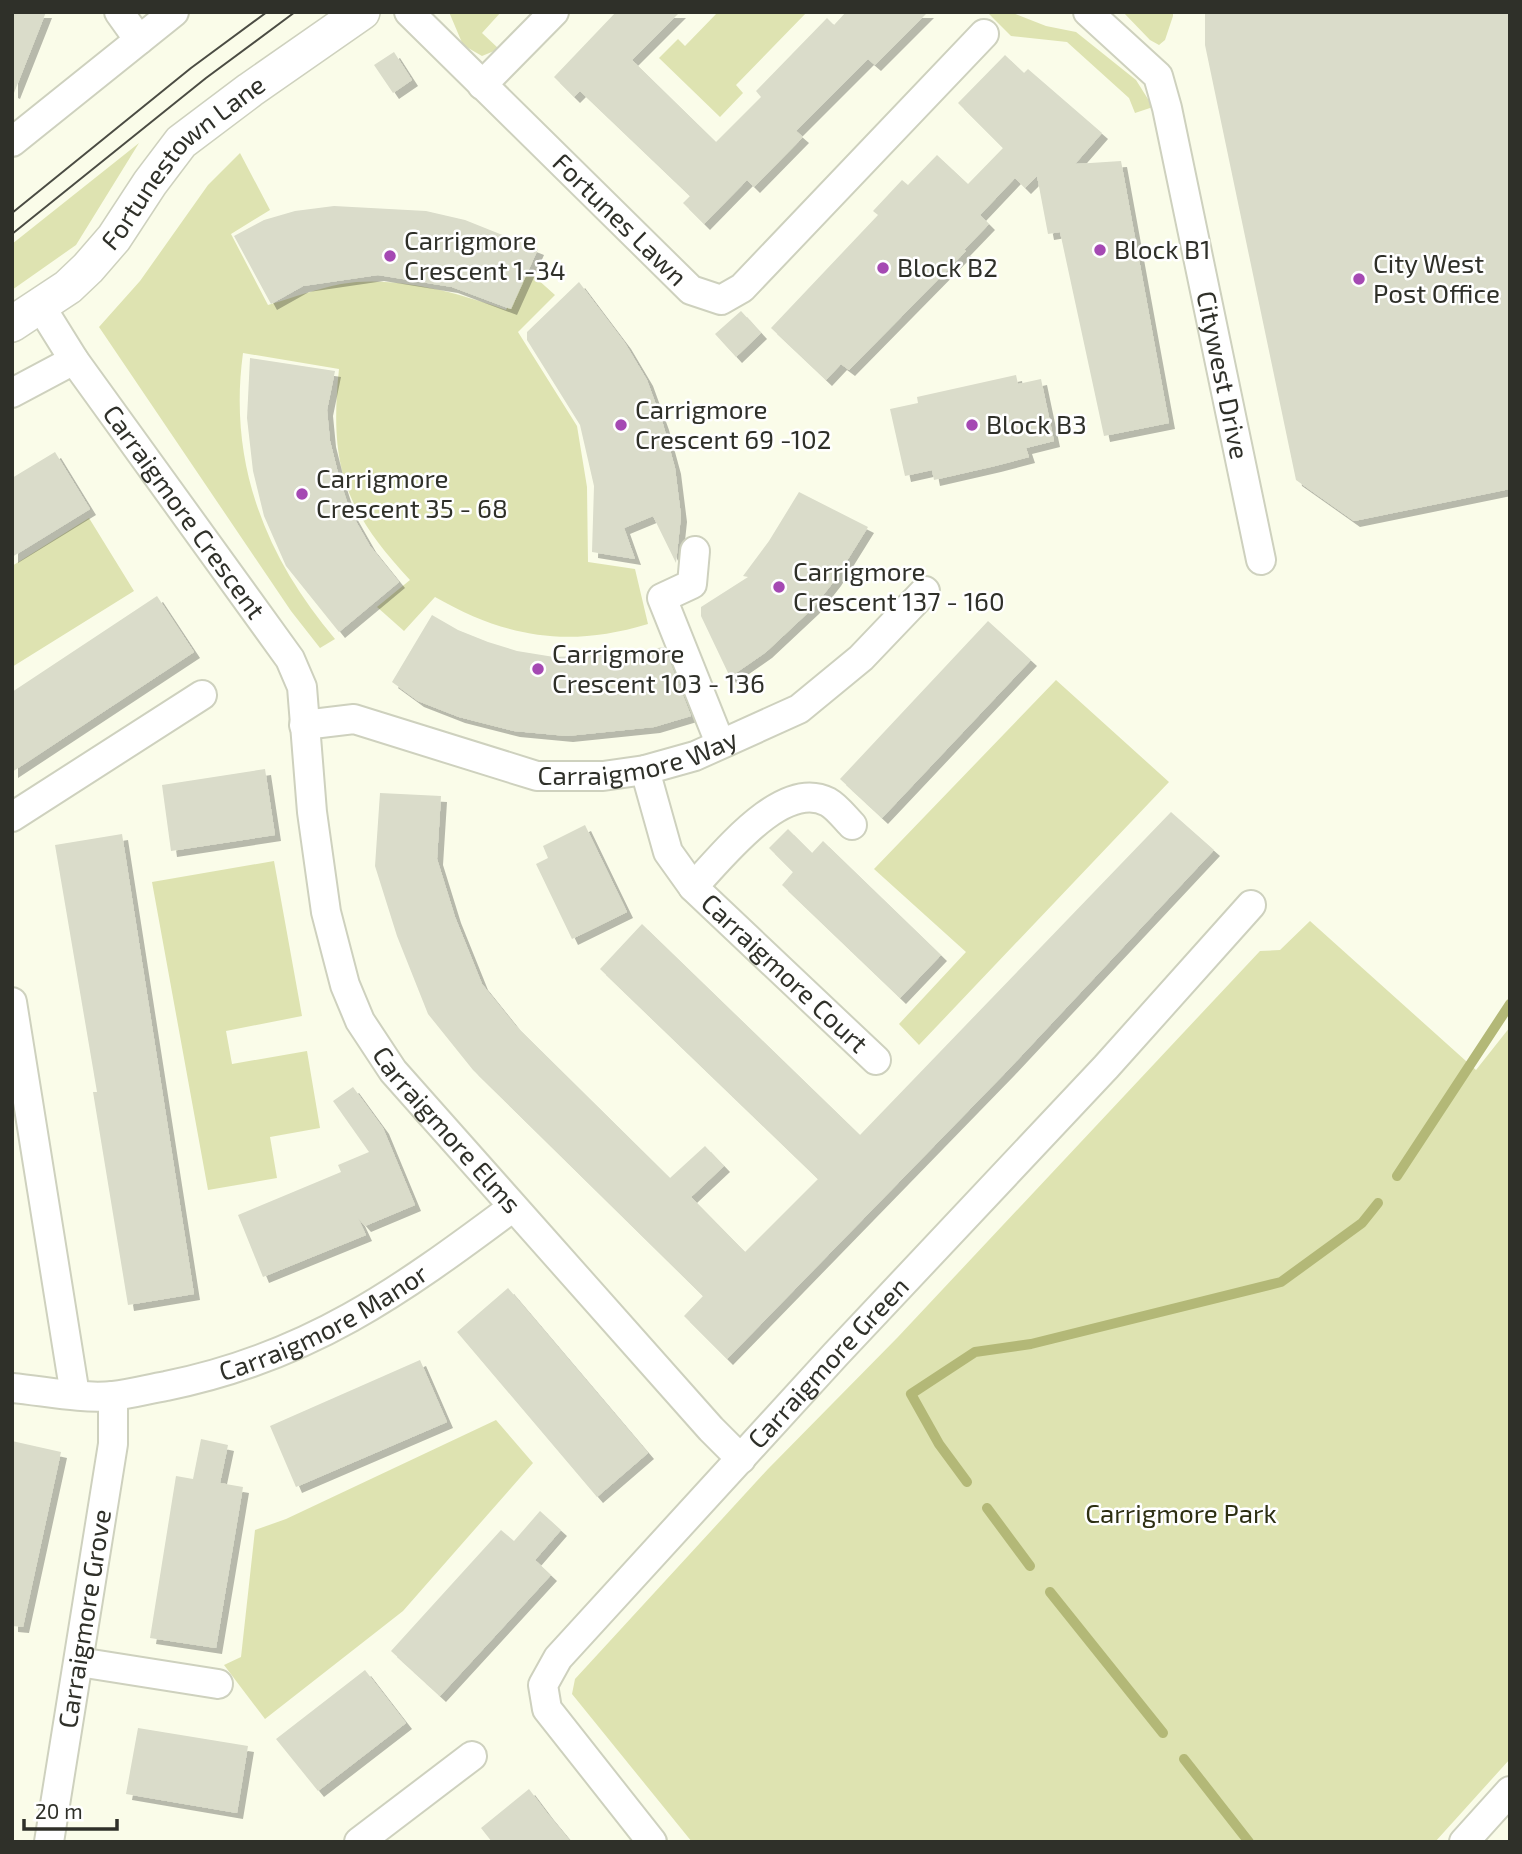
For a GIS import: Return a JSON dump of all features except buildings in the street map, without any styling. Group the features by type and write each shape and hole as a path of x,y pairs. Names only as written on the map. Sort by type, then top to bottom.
{"street":[{"path":"119,12 139,40"},
{"path":"12,142 174,12"},
{"name":"Fortunestown Lane","path":"26,315 68,287 114,238 181,142 362,12"},
{"name":"Fortunes Lawn","path":"409,12 691,290 720,300 741,288 984,34"},
{"path":"482,85 554,12"},
{"name":"Citywest Drive","path":"1088,12 1158,76 1167,108 1261,561"},
{"name":"Carraigmore Crescent","path":"26,315 74,360 290,659 302,687 304,725"},
{"path":"12,393 74,360"},
{"path":"695,551 692,584 662,598 720,743"},
{"name":"Carraigmore Way","path":"304,725 354,719 537,776 603,776 645,770 695,756 799,709 861,658 925,591"},
{"path":"12,817 202,695"},
{"name":"Carraigmore Elms","path":"304,725 312,812 326,912 345,985 360,1021 393,1071 741,1459"},
{"name":"Carraigmore Court","path":"645,770 668,852 693,887 876,1060"},
{"name":"Carraigmore Court","path":"693,887 769,811 801,796 828,802 852,825"},
{"name":"Carraigmore Green","path":"652,1842 547,1709 543,1685 558,1658 1106,1067 1251,905"},
{"path":"12,1002 75,1395"},
{"name":"Carraigmore Manor","path":"12,1388 113,1396 208,1377 280,1353 349,1321 436,1264 513,1207"},
{"name":"Carraigmore Grove","path":"49,1842 113,1444 113,1396"},
{"path":"79,1662 218,1684"},
{"path":"359,1842 472,1756"},
{"path":"1464,1842 1510,1791"}],"green space":[{"path":"449,12 501,12 482,33 499,49 482,56 463,45"},
{"path":"718,12 807,12 736,85 743,93 720,117 659,58 678,39 685,46"},
{"path":"987,12 1010,12 1046,26 1076,32 1136,80 1153,107 1135,113 1129,98 1067,42 1011,36"},
{"path":"1123,12 1173,12 1165,40 1159,45 1150,40"},
{"path":"139,143 76,245 12,290 12,244"},
{"path":"240,153 270,210 231,234 268,305 341,284 382,282 446,291 506,310 526,269 555,295 518,332 577,426 587,487 588,562 635,569 648,624 591,636 538,635 487,622 435,597 404,631 377,607 410,580 370,531 346,484 337,432 339,369 243,353 241,432 247,470 271,541 289,575 335,639 320,648 291,611 99,327 140,281 208,185"},
{"path":"89,518 134,591 12,667 12,566"},
{"path":"1056,680 1169,782 919,1045 899,1024 966,952 874,869"},
{"path":"274,861 302,1016 226,1031 232,1064 307,1051 320,1128 270,1137 277,1178 208,1190 152,882"},
{"name":"Carrigmore Park","path":"1310,921 1476,1070 1510,1027 1510,1759 1435,1842 692,1842 572,1694 575,1679 768,1469 897,1338 1260,951 1280,950"},
{"path":"496,1420 533,1463 403,1611 265,1719 224,1665 241,1657 255,1530 286,1519"}],"waterway":[{"path":"1397,1176 1510,1004"},
{"path":"967,1482 939,1444 911,1394 975,1352 1031,1344 1281,1282 1362,1223 1378,1203"},
{"path":"987,1508 1030,1566"},
{"path":"1050,1592 1163,1733"},
{"path":"1184,1759 1249,1842"}],"tram line":[{"path":"12,213 191,68 267,12"},
{"path":"12,234 206,78 295,12"}],"place":[{"name":"Block B1","path":"1100,250"},
{"name":"Carrigmore Crescent 1-34","path":"390,256"},
{"name":"Block B2","path":"883,268"},
{"name":"City West Post Office","path":"1359,279"},
{"name":"Carrigmore Crescent 69 -102","path":"621,425"},
{"name":"Block B3","path":"972,425"},
{"name":"Carrigmore Crescent 35 - 68","path":"302,494"},
{"name":"Carrigmore Crescent 137 - 160","path":"779,587"},
{"name":"Carrigmore Crescent 103 - 136","path":"538,669"}]}
